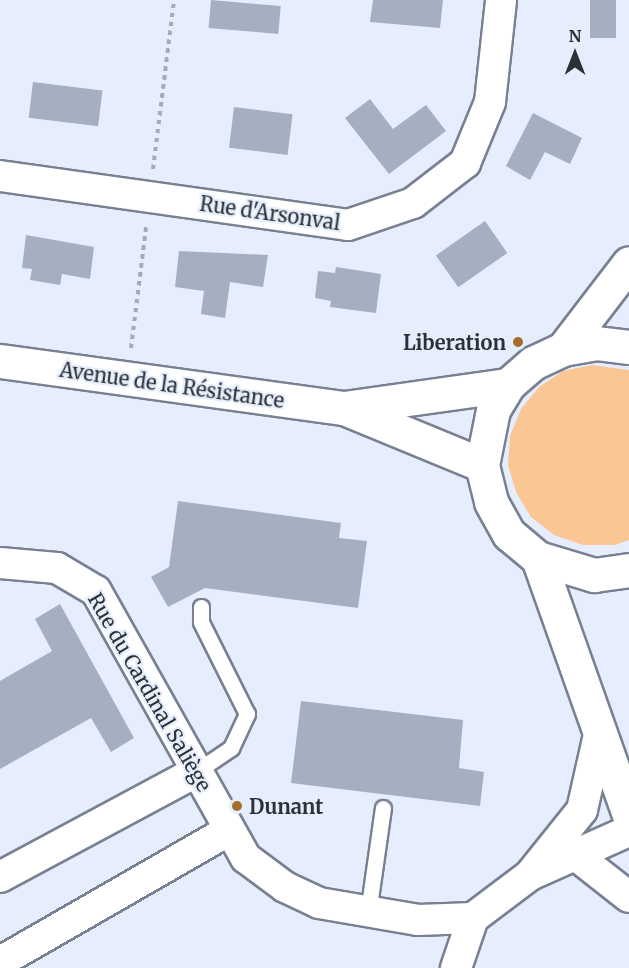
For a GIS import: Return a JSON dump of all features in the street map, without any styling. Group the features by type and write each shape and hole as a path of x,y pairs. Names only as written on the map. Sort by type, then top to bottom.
{"main road":[{"path":"564,348 629,263"},
{"path":"629,347 597,343 564,348 533,363 508,385 487,428 482,465 490,502 509,534 538,558 594,575 629,570"},
{"name":"Avenue de la Résistance","path":"0,361 344,408"},
{"path":"344,408 508,385"},
{"path":"344,408 482,465"},
{"path":"538,558 629,815"}],"street":[{"name":"Rue d'Arsonval","path":"0,176 348,225 413,202 465,163 490,102 501,0"},
{"name":"Rue du Cardinal Saliège","path":"0,563 57,568 96,591 194,773 246,858 285,887 319,903 418,920 473,918"},
{"path":"456,968 473,918 530,875 582,810 600,730"},
{"path":"0,877 194,773"},
{"path":"0,962 230,830"},
{"path":"530,875 578,857 629,831"},
{"path":"578,857 629,897"}],"lane":[{"path":"194,773 231,748 247,714 201,622 201,607"},
{"path":"368,913 383,808"}],"shaded area":[{"path":"592,365 629,370 629,540 615,545 583,545 554,535 531,517 516,492 508,465 510,436 521,409 539,387 563,371"}],"building":[{"path":"211,0 281,6 278,34 209,28"},
{"path":"373,0 443,0 440,28 370,22"},
{"path":"590,0 616,0 616,38 590,38"},
{"path":"33,82 102,91 98,126 29,118"},
{"path":"370,99 393,129 426,105 446,131 389,174 345,118"},
{"path":"234,107 293,114 288,155 229,148"},
{"path":"533,113 582,138 570,164 545,152 530,180 506,166"},
{"path":"485,221 507,253 458,287 436,255"},
{"path":"26,235 94,247 90,279 62,274 60,285 30,280 32,269 22,268"},
{"path":"179,251 268,255 263,287 230,282 225,318 201,314 204,291 175,287"},
{"path":"336,267 381,274 376,313 330,307 331,301 315,298 318,271 335,273"},
{"path":"178,501 341,523 339,538 367,541 358,608 205,588 168,607 151,577 169,567"},
{"path":"60,604 134,738 111,752 91,718 0,769 0,681 52,651 35,619"},
{"path":"301,701 463,720 459,768 484,772 480,806 291,783"}],"place":[{"name":"Liberation","path":"518,342"},
{"name":"Dunant","path":"237,806"}]}
